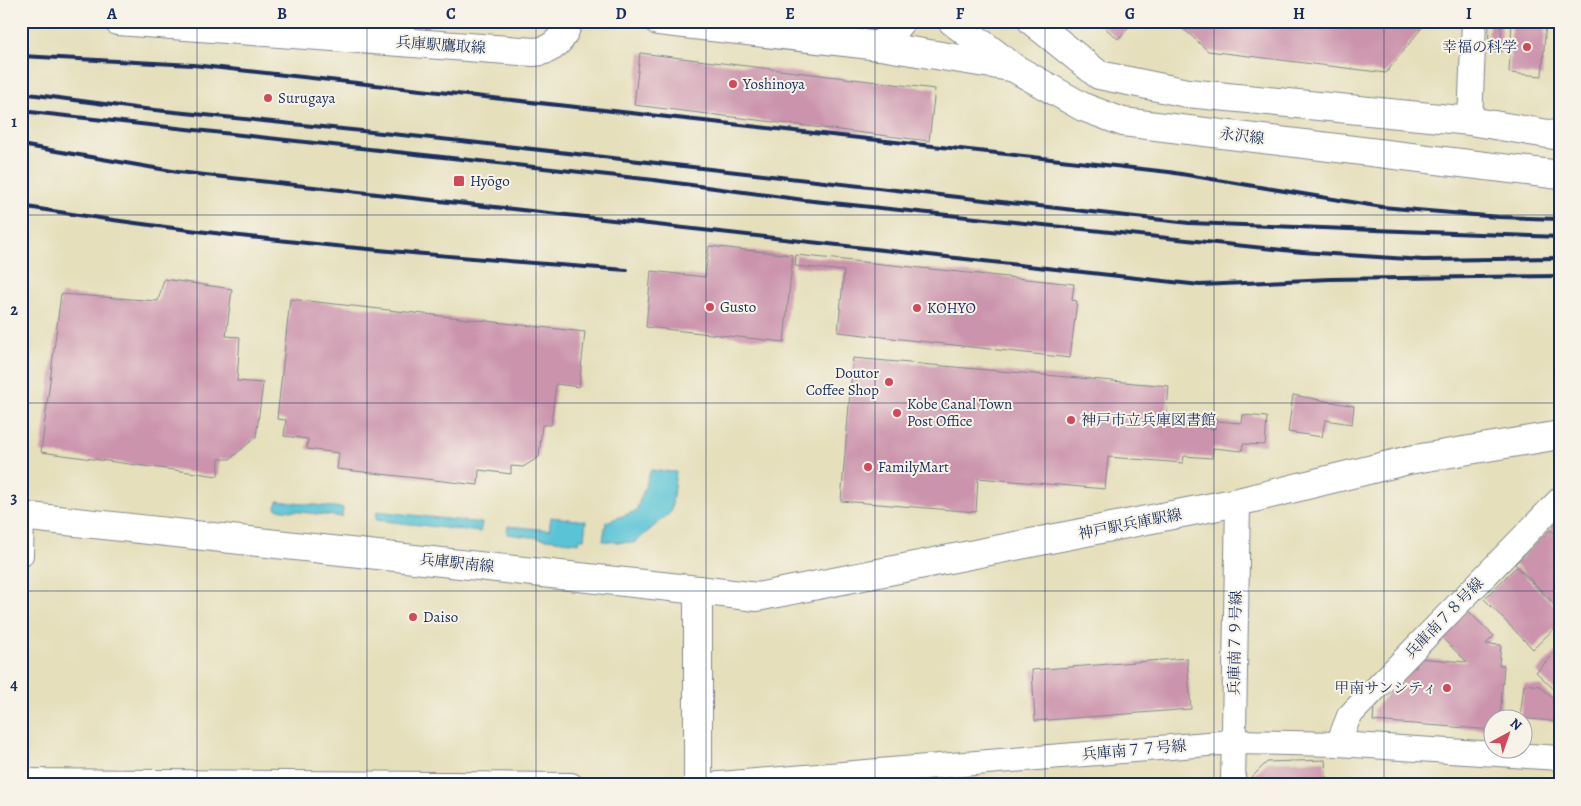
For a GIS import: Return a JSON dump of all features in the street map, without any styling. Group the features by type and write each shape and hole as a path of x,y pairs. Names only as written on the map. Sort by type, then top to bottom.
{"street":[{"name":"兵庫駅鷹取線","path":"118,21 402,31 542,52 555,46 564,34 568,21"},
{"path":"658,21 880,46 1014,68"},
{"path":"880,46 901,21"},
{"name":"永沢線","path":"952,21 1014,68 1083,107 1123,122 1560,175"},
{"path":"1032,21 1099,74 1187,93 1470,121 1560,136"},
{"path":"1470,121 1474,21"},
{"name":"神戸駅兵庫駅線","path":"698,590 757,597 1238,502 1409,460 1560,434"},
{"name":"兵庫南７８号線","path":"1338,744 1349,716 1560,499"},
{"name":"兵庫南７９号線","path":"1233,785 1232,742 1238,502"},
{"path":"21,555 22,515"},
{"name":"兵庫駅南線","path":"22,515 698,590"},
{"path":"698,590 698,785"},
{"name":"兵庫南７７号線","path":"708,785 1232,742 1338,744 1560,758"},
{"path":"21,781 571,785"}],"water":[{"path":"651,470 676,472 671,512 634,543 603,541 606,522 636,511"},
{"path":"277,501 343,508 342,517 276,509"},
{"path":"377,511 482,523 480,532 376,520"},
{"path":"551,517 586,521 584,539 579,539 579,543 507,534 508,526 549,530"}],"building":[{"path":"1097,21 1134,21 1118,39"},
{"path":"1175,21 1427,21 1386,73 1208,51"},
{"name":"幸福の科学","path":"1512,21 1546,21 1542,76 1509,73"},
{"path":"1489,24 1501,24 1502,52 1488,52"},
{"path":"640,53 935,89 929,141 634,105"},
{"path":"709,246 793,255 784,342 646,327 651,271 705,277"},
{"path":"796,255 1074,284 1072,300 1077,301 1070,358 838,332 844,271 795,266"},
{"path":"164,279 232,289 226,336 240,337 237,381 263,383 256,437 230,459 219,459 218,476 41,452 61,294 158,301"},
{"path":"290,299 585,332 579,387 556,384 551,425 542,425 539,457 523,467 511,466 511,474 479,470 478,485 337,469 339,453 307,449 308,439 284,436 286,420 277,419"},
{"path":"853,358 1169,386 1166,422 1215,429 1216,421 1242,423 1243,415 1267,417 1265,445 1243,444 1242,451 1213,448 1212,458 1184,456 1183,463 1108,457 1105,489 978,478 976,512 841,501"},
{"path":"1293,395 1354,406 1352,424 1325,420 1322,437 1288,432"},
{"path":"1560,516 1560,538 1549,527"},
{"path":"1550,530 1560,540 1560,609 1515,564"},
{"path":"1516,567 1560,611 1560,623 1533,649 1484,599"},
{"name":"甲南サンシティ","path":"1467,610 1494,636 1486,644 1501,645 1499,665 1504,665 1501,708 1484,708 1484,729 1373,721 1374,709 1410,668 1416,668 1417,658 1467,662 1441,637"},
{"path":"1560,648 1560,695 1536,672"},
{"path":"1187,658 1191,709 1035,721 1032,670"},
{"path":"1524,684 1540,686 1560,705 1560,722 1534,719 1534,708 1521,708"},
{"path":"1325,760 1327,785 1252,785 1252,777 1267,762"},
{"path":"1001,781 1001,785 948,785 948,783"}],"railway":[{"path":"21,56 193,65 1169,172 1382,207 1498,217 1560,219"},
{"path":"21,93 135,108 461,141 1189,223 1560,237"},
{"path":"21,111 654,180 804,200 1302,252 1423,260 1560,258"},
{"path":"21,145 178,172 1200,285 1330,279 1560,276"},
{"path":"21,206 96,218 247,237 399,252 627,270"}],"place":[{"name":"幸福の科学","path":"1527,47"},
{"name":"Yoshinoya","path":"733,84"},
{"name":"Surugaya","path":"268,98"},
{"name":"Hyōgo","path":"459,181"},
{"name":"Gusto","path":"710,307"},
{"name":"KOHYO","path":"917,308"},
{"name":"Doutor Coffee Shop","path":"889,382"},
{"name":"Kobe Canal Town Post Office","path":"897,413"},
{"name":"神戸市立兵庫図書館","path":"1071,420"},
{"name":"FamilyMart","path":"868,467"},
{"name":"Daiso","path":"413,617"},
{"name":"甲南サンシティ","path":"1447,688"}]}
